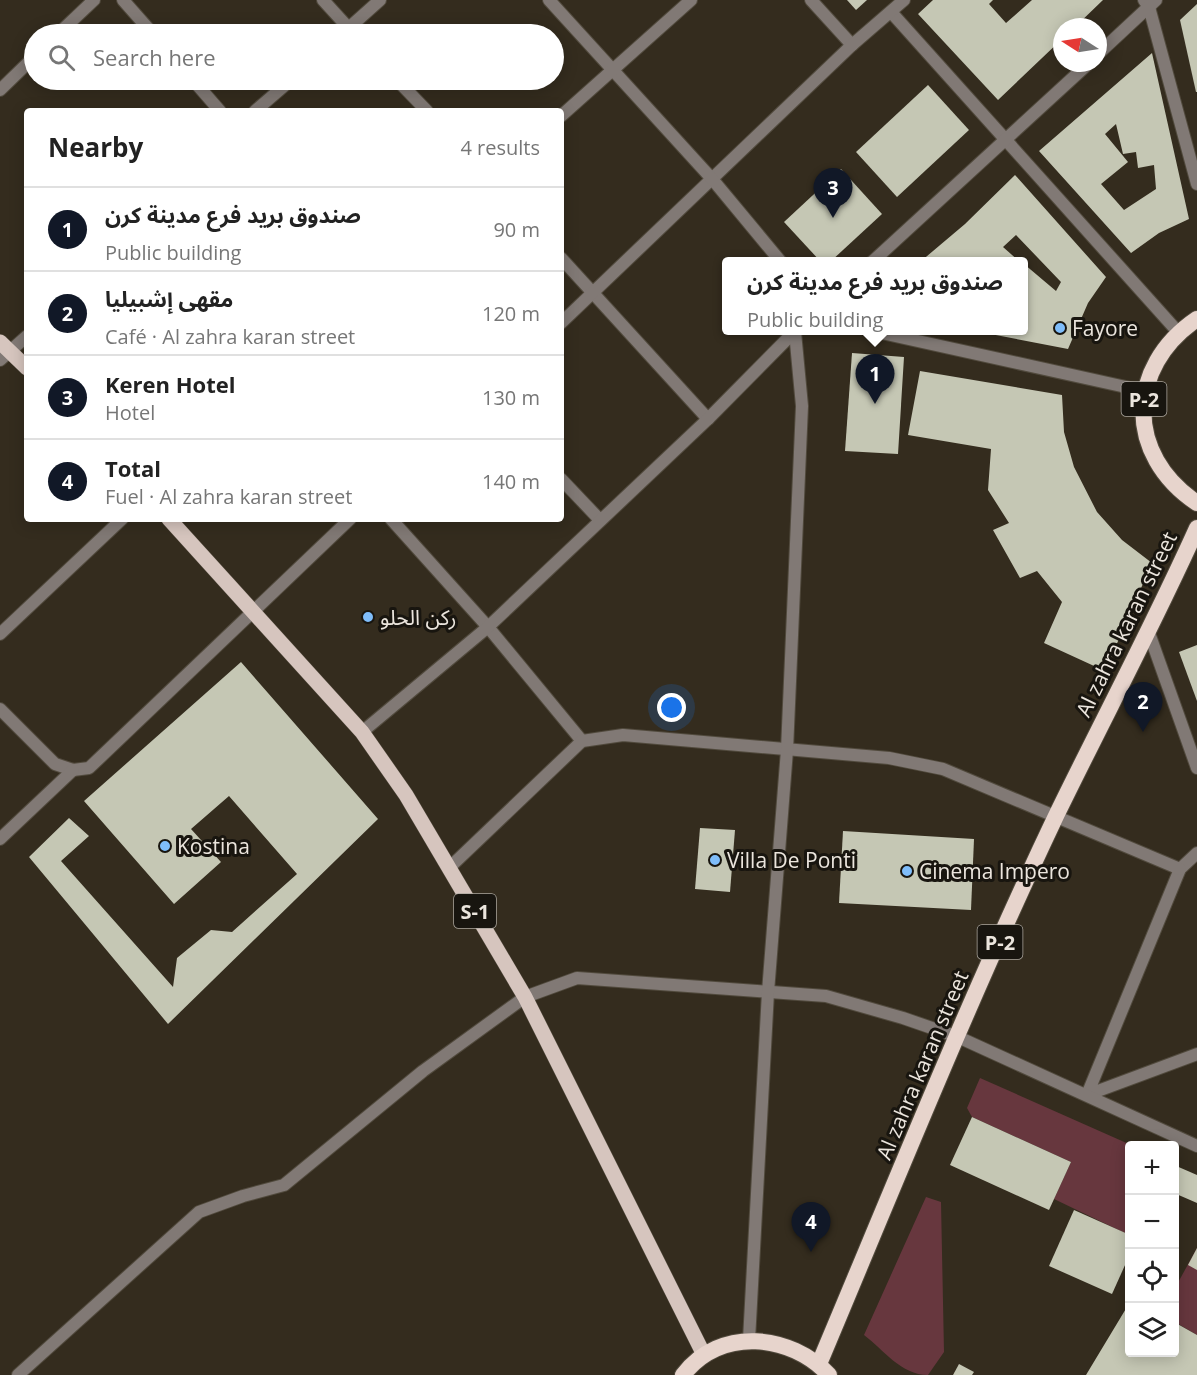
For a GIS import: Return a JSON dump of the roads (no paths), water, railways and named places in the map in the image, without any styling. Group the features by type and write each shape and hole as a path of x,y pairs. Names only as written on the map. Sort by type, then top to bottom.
{"highway":[{"name":"P-2","path":"1197,319 1178,332 1156,359 1144,391 1143,427 1154,461 1176,489 1197,502"},
{"name":"Al zahra karan street","path":"824,1369 958,1037 1055,818 1149,633 1197,528"},
{"name":"P-2","path":"683,1375 705,1355 726,1345 749,1340 774,1342 798,1350 824,1369"}],"main road":[{"path":"3,351 24,366"},
{"name":"S-1","path":"172,522 362,732 406,795 525,997 705,1355"}],"street":[{"path":"69,24 94,0"},
{"path":"323,0 342,24"},
{"path":"357,24 380,0"},
{"path":"549,0 713,180 778,257"},
{"path":"564,114 691,0"},
{"path":"811,0 852,45"},
{"path":"564,321 852,45 904,0"},
{"path":"127,1 145,24"},
{"path":"1107,45 1150,2"},
{"path":"1150,2 1197,184"},
{"path":"891,12 1178,332"},
{"path":"1,85 24,65"},
{"path":"876,257 1079,72"},
{"path":"202,90 217,108"},
{"path":"258,108 279,90"},
{"path":"408,90 425,108"},
{"path":"564,261 708,419"},
{"path":"362,732 488,627 708,419 792,335"},
{"path":"749,1340 768,992 786,750 802,406 796,335"},
{"path":"891,335 1144,391"},
{"path":"3,351 24,338"},
{"path":"564,482 600,520"},
{"path":"0,634 119,522"},
{"path":"0,709 55,764 73,770 89,768 347,522"},
{"path":"393,522 488,627 582,741"},
{"path":"1149,633 1197,768"},
{"path":"450,867 582,741 623,735 889,758 943,769 1180,869"},
{"path":"0,839 73,770"},
{"path":"1087,1095 1180,869 1197,854"},
{"path":"18,1375 199,1212 243,1196 285,1185 423,1071 525,997 578,978 826,996 903,1018 958,1037 1197,1146"},
{"path":"1087,1095 1197,1054"}],"place":[{"name":"Keren Hotel","path":"833,218"},
{"name":"Fayore","path":"1060,328"},
{"name":"صندوق بريد فرع مدينة كرن","path":"875,404"},
{"name":"ركن الحلو","path":"368,617"},
{"name":"مقهى إشبيليا","path":"1143,732"},
{"name":"Kostina","path":"165,846"},
{"name":"Villa De Ponti","path":"715,860"},
{"name":"Cinema Impero","path":"907,871"},
{"name":"Total","path":"811,1252"}]}
